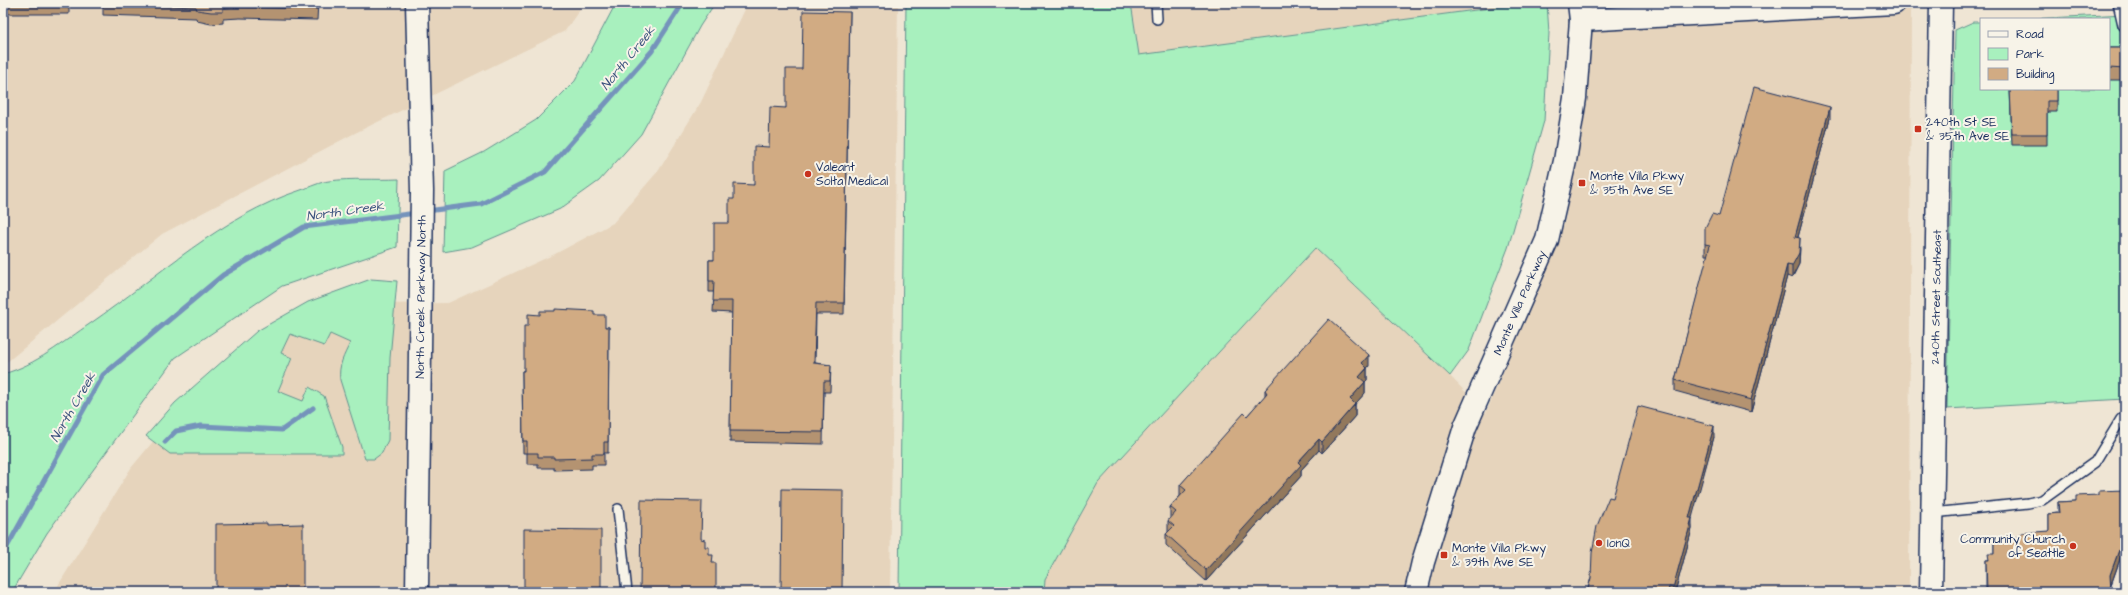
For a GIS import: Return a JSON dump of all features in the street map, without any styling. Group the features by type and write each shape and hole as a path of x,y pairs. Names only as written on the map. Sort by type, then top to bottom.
{"street":[{"name":"North Creek Parkway North","path":"417,592 422,246 418,3"},
{"path":"1580,11 1894,3"},
{"name":"240th Street Southeast","path":"1932,592 1941,3"},
{"name":"Monte Villa Parkway","path":"1416,592 1425,554 1464,427 1547,240 1565,161 1572,119 1580,11"}],"lane":[{"path":"1156,3 1157,19"},
{"path":"2118,3 2123,25 2125,27"},
{"path":"1933,513 2028,503 2042,500 2095,462 2120,420 2125,419"},
{"path":"618,509 627,592"}],"shaded area":[{"path":"3,3 584,3 565,31 355,133 162,234 7,362 3,363"},
{"path":"748,3 898,3 890,592 54,592 131,468 161,432 271,333 372,304 448,303 555,254 613,223 659,170 701,102"},
{"path":"1131,3 1528,3 1139,55"},
{"path":"1682,3 1911,3 1909,592 1044,592 1045,579 1098,483 1315,248 1450,376 1486,413 1565,221 1590,30 1681,26"}],"green space":[{"path":"616,3 715,3 700,26 641,134 599,181 560,209 472,247 443,252 445,171 484,152 536,120 575,81"},
{"path":"906,3 1131,3 1139,55 1528,3 1547,3 1549,33 1544,121 1508,248 1469,350 1450,376 1315,248 1098,483 1045,579 1044,592 899,592"},
{"path":"2125,14 2125,399 1947,409 1955,30 1973,22 1980,22 1980,90 2110,90 2110,18 2047,18"},
{"path":"399,179 397,247 282,286 175,358 47,533 12,592 3,592 3,374 27,365 49,352 217,231 272,201 326,182 338,180"},
{"path":"371,279 397,281 390,358 388,440 382,453 374,459 365,459 340,380 341,365 350,343 330,334 324,346 290,334 281,353 292,358 278,391 303,401 309,387 324,396 342,447 342,454 170,454 146,436 175,403 257,331 308,302"}],"building":[{"path":"103,3 317,3 317,9 240,7 223,8 223,12 211,12 197,10 196,7"},
{"path":"803,11 850,12 844,303 816,303 814,363 831,365 830,381 824,381 823,432 730,431 732,301 713,301 714,281 709,281 709,260 714,260 714,223 729,223 729,199 734,199 734,184 754,185 754,146 769,147 770,107 786,108 786,69 802,69"},
{"path":"2110,48 2125,48 2125,69 2110,68"},
{"path":"1754,87 1830,107 1795,237 1800,238 1799,253 1792,266 1787,265 1751,400 1675,380 1710,245 1705,244 1705,228 1712,214 1719,216"},
{"path":"2010,90 2057,90 2057,101 2047,101 2047,134 2012,134"},
{"path":"555,309 594,311 594,315 605,315 605,327 609,327 608,442 604,442 604,454 592,454 592,458 554,459 554,457 538,457 538,453 527,453 527,441 523,441 522,371 524,371 524,326 528,326 528,314 540,315 540,311 555,311"},
{"path":"1329,319 1369,355 1362,363 1367,368 1359,377 1365,382 1350,399 1355,404 1322,442 1319,439 1298,462 1301,465 1206,570 1166,534 1174,526 1168,521 1176,512 1170,507 1186,490 1180,485 1244,413 1247,416 1267,393 1265,390"},
{"path":"1638,406 1714,426 1689,518 1692,518 1673,588 1669,587 1668,592 1587,592 1591,578 1592,553 1597,526 1609,497 1613,498"},
{"path":"782,489 843,490 842,592 781,592"},
{"name":"Community Church of Seattle","path":"2125,490 2125,536 2110,575 2111,592 1987,592 1986,560 1989,560 1988,554 1994,554 1994,538 2021,537 2021,533 2049,531 2049,514 2059,513 2058,502 2076,501 2076,496 2099,495 2099,491"},
{"path":"641,500 702,501 701,539 705,540 705,547 709,547 709,555 713,555 712,563 716,563 716,592 640,592"},
{"path":"267,523 267,525 303,524 303,592 216,592 216,524"},
{"path":"524,529 601,530 601,592 524,592"}],"waterway":[{"name":"North Creek","path":"427,211 481,204 545,172 652,51 683,3"},
{"name":"North Creek","path":"3,554 103,375 223,275 304,227 417,213"},
{"path":"165,442 176,431 201,426 282,430 313,408"}],"place":[{"name":"240th St SE & 35th Ave SE","path":"1918,129"},
{"name":"Valeant Solta Medical","path":"808,174"},
{"name":"Monte Villa Pkwy & 35th Ave SE","path":"1582,183"},
{"name":"IonQ","path":"1599,543"},
{"name":"Community Church of Seattle","path":"2073,546"},
{"name":"Monte Villa Pkwy & 39th Ave SE","path":"1444,555"}]}
